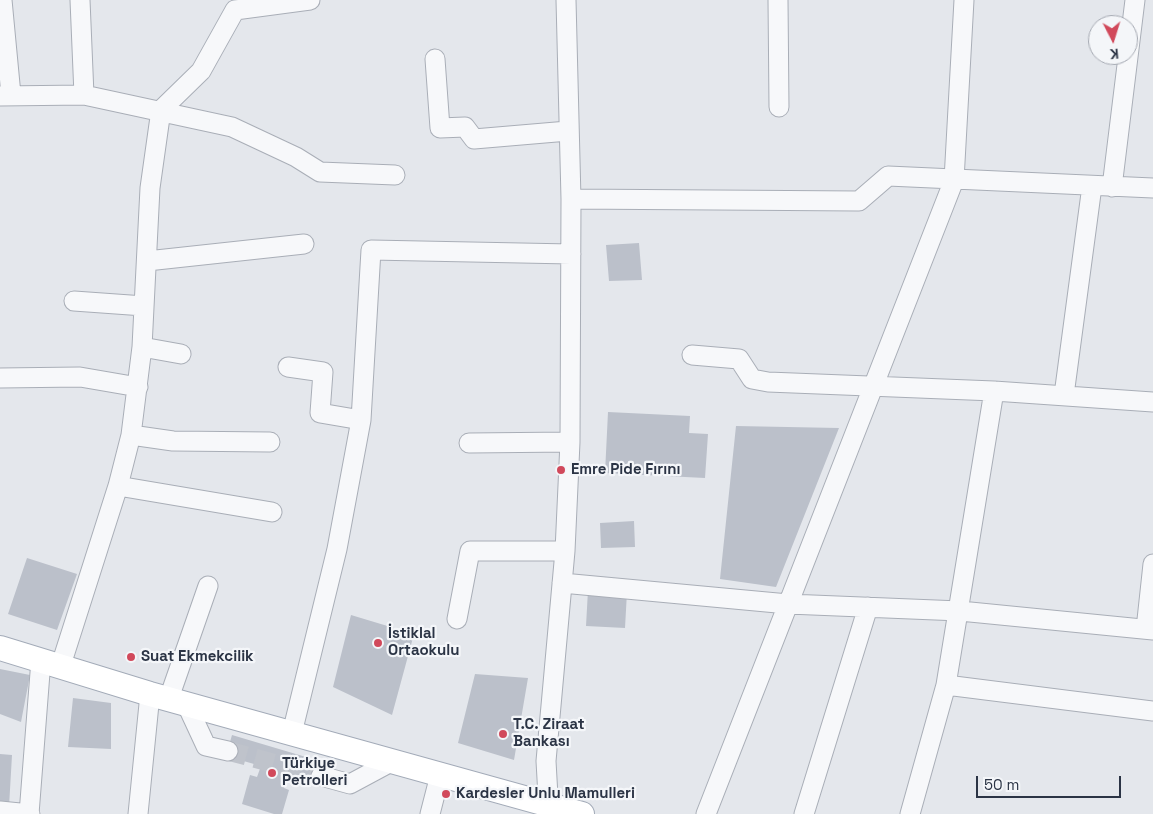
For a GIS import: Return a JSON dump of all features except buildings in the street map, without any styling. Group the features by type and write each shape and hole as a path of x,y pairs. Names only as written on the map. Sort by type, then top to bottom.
{"main road":[{"path":"0,648 440,775 549,809 582,814"}],"street":[{"path":"2,0 6,96 84,95 160,110 232,126 296,157 320,172 394,175"},
{"path":"80,0 84,95"},
{"path":"0,811 30,814 51,664 118,486 131,435 142,347 150,188 160,110 201,71 233,5 310,0"},
{"path":"549,809 546,761 565,551 570,442 571,199 566,0"},
{"path":"778,0 780,107"},
{"path":"706,814 875,387 954,180 964,0"},
{"path":"1112,187 1135,0"},
{"path":"435,58 440,128 466,127 474,139 568,131"},
{"path":"571,199 859,201 888,176 1153,188"},
{"path":"1064,395 1092,186"},
{"path":"147,261 304,244"},
{"path":"292,733 337,549 361,420 371,250 571,254"},
{"path":"74,301 144,306"},
{"path":"142,347 181,354"},
{"path":"692,355 739,359 752,379 768,382 1064,395 1153,402"},
{"path":"288,367 323,372 320,413 361,420"},
{"path":"0,378 80,377 138,387"},
{"path":"910,814 946,685 960,611 994,392"},
{"path":"131,435 173,441 270,442"},
{"path":"469,443 570,442"},
{"path":"118,486 272,512"},
{"path":"457,619 470,552 565,551"},
{"path":"562,583 788,604 960,611 1150,630 1153,564"},
{"path":"138,814 168,698 208,586"},
{"path":"804,814 868,607"},
{"path":"946,685 1153,711"},
{"path":"168,698 206,746 228,750"},
{"path":"321,776 350,784 391,762"},
{"path":"430,814 440,775"}],"tunnel":[{"path":"228,751 321,776"}],"place":[{"name":"Emre Pide Fırını","path":"561,470"},
{"name":"İstiklal Ortaokulu","path":"378,643"},
{"name":"Suat Ekmekcilik","path":"131,657"},
{"name":"T.C. Ziraat Bankası","path":"503,734"},
{"name":"Türkiye Petrolleri","path":"272,773"},
{"name":"Kardesler Unlu Mamulleri","path":"446,794"}]}
